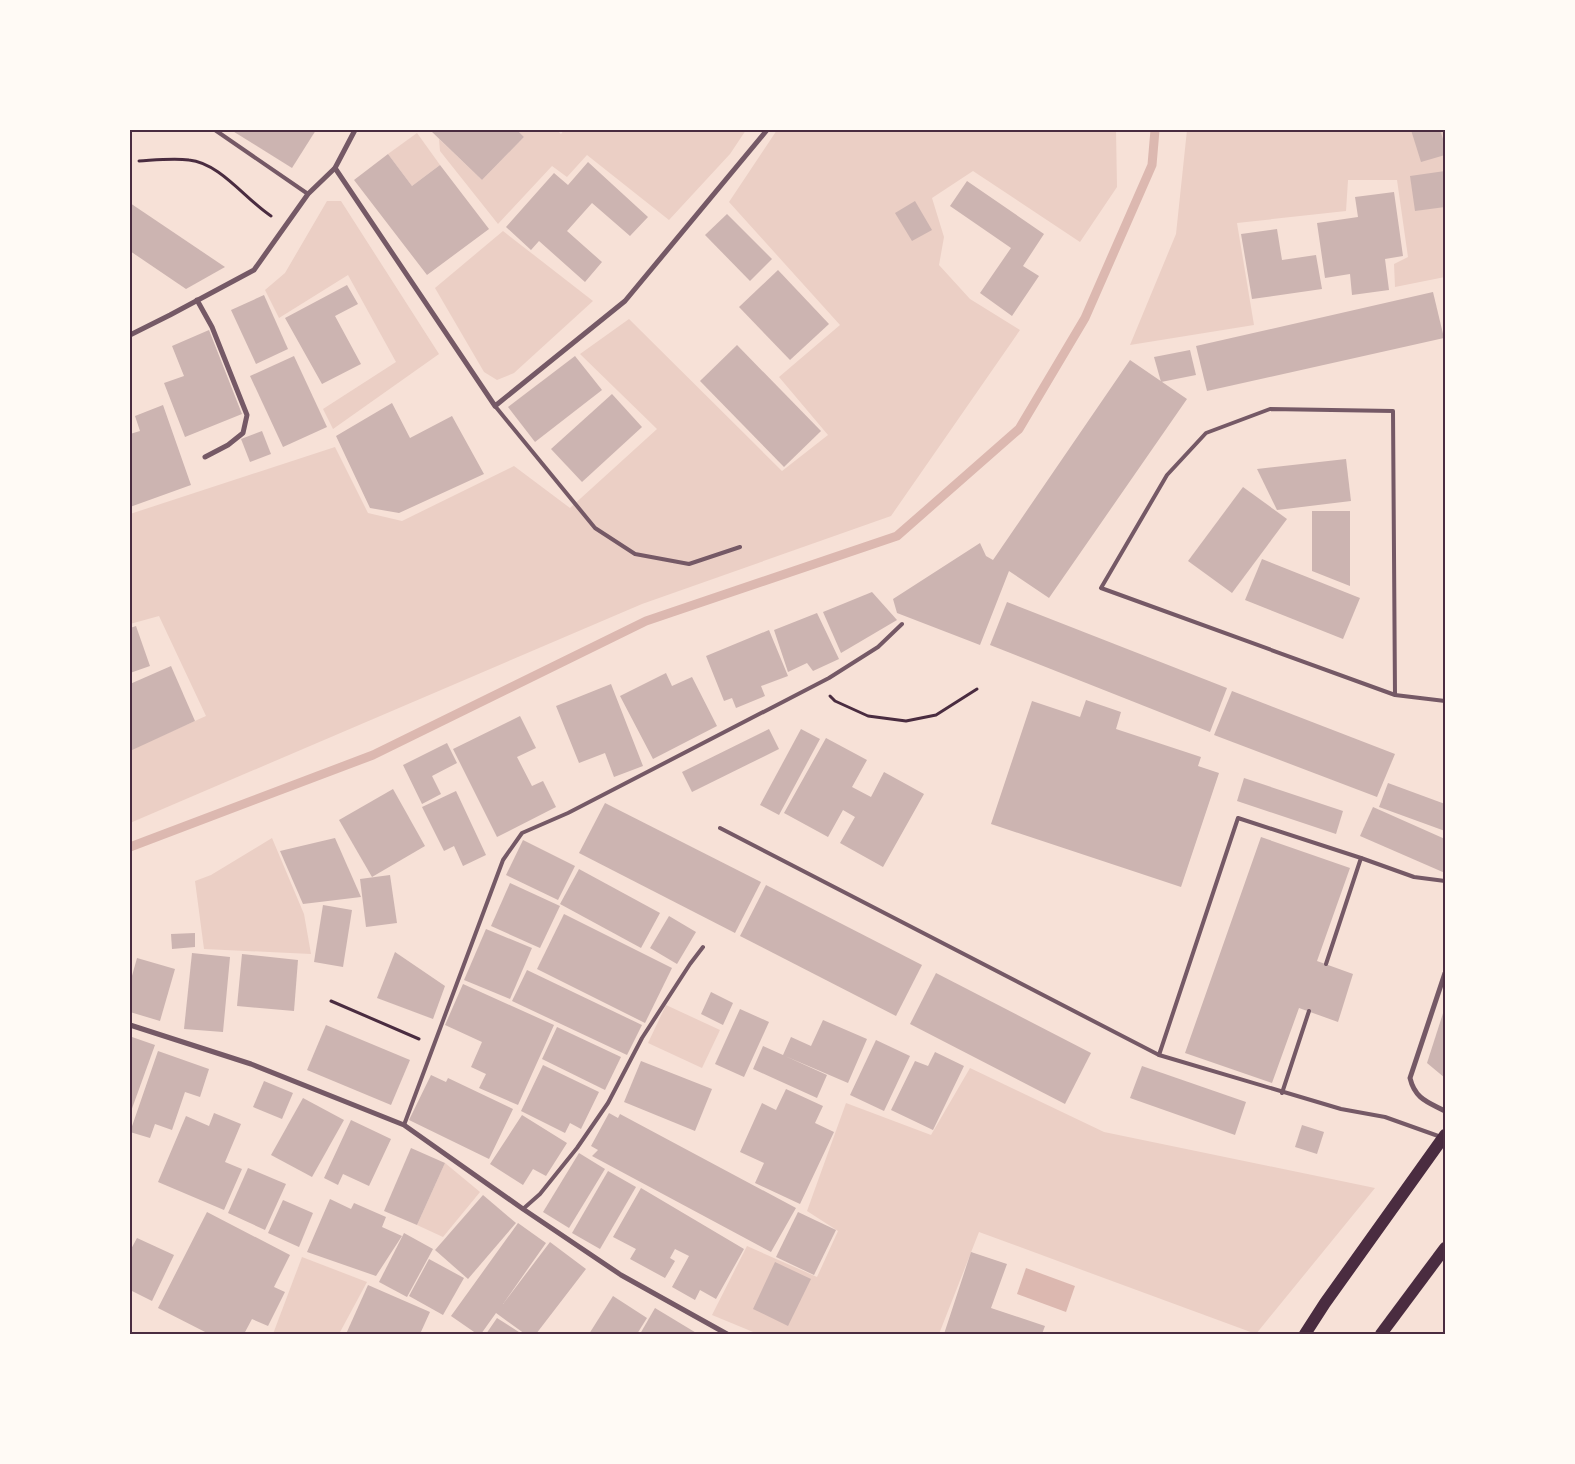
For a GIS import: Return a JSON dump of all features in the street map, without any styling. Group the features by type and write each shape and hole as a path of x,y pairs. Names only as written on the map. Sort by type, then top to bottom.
{"main road":[{"path":"1305,1334 1444,1136"},
{"path":"1381,1334 1445,1248"}],"street":[{"path":"130,335 254,270 308,194 335,168 356,130"},
{"path":"335,168 495,406 626,301 767,130"},
{"path":"197,300 212,327 248,415 243,433 228,445 205,458"},
{"path":"1445,973 1410,1078 1412,1087 1418,1097 1445,1111"},
{"path":"130,1025 251,1064 404,1125 621,1275 727,1334"}],"lane":[{"path":"215,130 308,194"},
{"path":"495,406 595,528 635,554 688,564 740,547"},
{"path":"1395,694 1393,411 1270,409 1206,433 1167,475 1101,588 1395,694 1445,701"},
{"path":"404,1125 504,860 522,833 568,813 818,684 878,647 902,624"},
{"path":"1159,1055 1238,818 1414,877 1445,882"},
{"path":"720,828 1159,1055 1282,1093 1341,1109 1385,1117 1444,1136"},
{"path":"1326,964 1361,858"},
{"path":"523,1209 540,1194 577,1148 608,1103 642,1038 703,947"},
{"path":"1282,1093 1309,1011"}],"path":[{"path":"139,161 191,160 215,169 258,207 286,225"},
{"path":"818,684 835,701 868,716 906,721 936,716 977,689"},
{"path":"331,1001 434,1046"}],"shaded area":[{"path":"517,130 557,130 561,134 564,130 746,130 730,154 669,220 587,155 567,177 552,166 498,224 440,151 439,139 482,180 524,137"},
{"path":"777,130 1116,130 1117,187 1080,242 973,171 932,198 944,237 939,265 970,299 1020,330 891,516 642,604 130,823 130,750 206,716 159,616 130,624 130,514 335,447 368,513 402,521 514,466 570,508 657,429 580,354 629,319 782,471 828,435 779,377 840,325 729,202"},
{"path":"1187,130 1445,130 1445,277 1395,287 1394,264 1408,257 1397,180 1348,180 1346,211 1237,223 1254,325 1130,345 1176,234"},
{"path":"417,133 440,165 412,186 388,154"},
{"path":"327,201 341,201 439,354 333,429 323,409 396,362 348,275 279,318 265,290 285,273"},
{"path":"503,231 593,301 514,373 497,380 484,372 435,288"},
{"path":"272,838 304,914 311,954 204,949 195,881 211,875"},
{"path":"666,1005 720,1030 702,1068 648,1043"},
{"path":"970,1068 1104,1132 1375,1188 1256,1334 979,1232 939,1334 758,1334 712,1315 747,1246 817,1277 838,1231 807,1211 846,1103 931,1135"},
{"path":"445,1163 480,1192 443,1237 417,1225"},
{"path":"302,1257 367,1282 339,1334 273,1334"},
{"path":"1026,1268 1075,1286 1066,1312 1017,1294"}],"building":[{"path":"231,130 316,130 292,168"},
{"path":"430,130 517,130 524,137 482,180"},
{"path":"1411,130 1440,130 1445,145 1445,155 1421,162"},
{"path":"388,154 412,186 440,165 489,229 427,275 354,180"},
{"path":"588,162 648,217 630,236 592,203 567,231 602,262 585,282 539,241 531,250 506,227 554,173 568,185"},
{"path":"1445,171 1445,207 1415,211 1410,176"},
{"path":"967,181 1044,234 1023,266 1039,276 1012,316 980,293 1011,248 950,206"},
{"path":"1394,192 1403,256 1385,259 1389,290 1352,295 1350,274 1325,278 1317,223 1358,217 1355,197"},
{"path":"915,201 932,230 912,241 895,213"},
{"path":"130,203 225,267 186,289 130,251"},
{"path":"727,214 772,259 750,281 705,235"},
{"path":"1277,229 1282,260 1316,255 1322,289 1252,299 1241,234"},
{"path":"778,270 829,324 790,360 739,307"},
{"path":"347,285 358,304 335,316 361,364 322,384 285,318"},
{"path":"1433,292 1444,338 1207,391 1196,346"},
{"path":"264,295 288,349 256,364 231,310"},
{"path":"209,330 242,414 185,437 164,383 184,376 172,346"},
{"path":"737,345 821,431 784,467 700,381"},
{"path":"1190,350 1196,375 1161,382 1154,357"},
{"path":"294,356 327,427 283,447 250,376"},
{"path":"575,356 602,390 535,442 508,407"},
{"path":"1130,360 1187,399 1049,598 1009,571 980,645 897,613 893,599 980,543 986,556 993,560"},
{"path":"612,394 642,427 582,482 551,449"},
{"path":"392,403 410,438 452,416 484,474 399,513 370,508 336,436"},
{"path":"163,405 191,485 130,507 130,434 140,431 135,416"},
{"path":"262,431 271,454 250,462 241,439"},
{"path":"1346,459 1351,501 1277,510 1257,469"},
{"path":"1243,487 1287,519 1232,593 1188,561"},
{"path":"1312,511 1350,511 1350,586 1312,571"},
{"path":"1262,559 1360,598 1343,639 1245,600"},
{"path":"872,592 897,620 841,653 823,612"},
{"path":"1007,602 1227,688 1210,732 990,645"},
{"path":"817,613 839,659 813,671 807,663 788,672 774,630"},
{"path":"136,626 150,666 130,673 130,628"},
{"path":"769,630 788,676 761,686 765,696 736,708 732,698 724,701 706,656"},
{"path":"171,666 195,721 130,751 130,684"},
{"path":"666,673 672,686 692,677 717,726 653,759 620,696"},
{"path":"611,684 643,766 614,777 605,753 579,763 556,706"},
{"path":"1232,691 1395,754 1377,797 1214,735"},
{"path":"1086,700 1121,712 1116,729 1201,757 1198,766 1219,773 1181,887 991,824 1032,701 1080,717"},
{"path":"520,716 536,748 517,757 532,786 543,781 556,807 497,837 453,749"},
{"path":"769,729 779,749 692,792 682,772"},
{"path":"801,729 820,739 779,815 760,805"},
{"path":"826,738 867,760 852,787 871,797 884,772 924,794 883,867 840,843 855,817 843,810 828,837 784,813"},
{"path":"447,743 457,763 432,776 441,794 422,804 403,765"},
{"path":"1244,778 1343,811 1336,834 1237,801"},
{"path":"1388,783 1445,804 1445,831 1379,807"},
{"path":"393,789 425,846 372,877 339,820"},
{"path":"456,791 486,855 463,866 454,846 444,851 422,807"},
{"path":"605,803 761,882 735,933 579,853"},
{"path":"1373,807 1445,839 1445,873 1360,836"},
{"path":"1261,837 1350,868 1317,961 1353,974 1338,1022 1299,1008 1272,1083 1185,1053"},
{"path":"335,838 361,897 303,904 280,851"},
{"path":"523,840 575,866 558,900 506,875"},
{"path":"579,869 660,913 641,948 560,904"},
{"path":"390,875 397,923 366,927 360,879"},
{"path":"510,883 560,906 540,948 491,926"},
{"path":"766,885 922,965 896,1016 740,936"},
{"path":"323,905 352,910 343,967 314,962"},
{"path":"564,914 672,968 645,1023 537,969"},
{"path":"669,916 696,932 677,964 650,948"},
{"path":"486,929 532,948 510,999 464,980"},
{"path":"195,933 195,947 172,949 171,934"},
{"path":"395,952 445,986 433,1019 377,998"},
{"path":"192,953 230,957 223,1032 184,1029"},
{"path":"242,954 298,960 294,1011 237,1006"},
{"path":"137,958 175,969 160,1021 130,1012 130,983"},
{"path":"527,970 642,1025 627,1055 512,1001"},
{"path":"936,973 1091,1053 1065,1104 910,1024"},
{"path":"463,984 554,1025 518,1105 479,1088 486,1074 471,1067 482,1042 445,1025"},
{"path":"711,992 733,1003 723,1025 701,1014"},
{"path":"1445,1007 1445,1078 1427,1063"},
{"path":"740,1009 769,1022 744,1077 715,1064"},
{"path":"823,1020 867,1039 848,1083 785,1056 827,1075 817,1098 753,1069 763,1046 783,1055 791,1037 811,1046"},
{"path":"326,1025 410,1060 391,1105 307,1070"},
{"path":"557,1027 621,1057 605,1090 542,1059"},
{"path":"132,1037 155,1045 130,1114 130,1042"},
{"path":"876,1040 910,1056 884,1111 850,1095"},
{"path":"158,1051 209,1069 200,1097 185,1092 172,1130 155,1124 150,1138 130,1132"},
{"path":"935,1052 964,1066 933,1130 891,1110 915,1061 928,1066"},
{"path":"641,1061 712,1089 695,1131 624,1102"},
{"path":"543,1065 599,1092 581,1129 570,1123 565,1133 521,1111"},
{"path":"1142,1066 1246,1102 1235,1135 1130,1098"},
{"path":"431,1075 446,1082 448,1078 513,1109 489,1159 409,1120"},
{"path":"264,1081 293,1093 282,1119 253,1107"},
{"path":"786,1089 823,1106 815,1123 834,1132 800,1204 755,1183 764,1163 740,1152 762,1103 776,1110"},
{"path":"303,1098 344,1120 312,1177 271,1155"},
{"path":"214,1113 241,1124 225,1162 242,1169 224,1210 158,1182 186,1116 209,1126"},
{"path":"609,1113 618,1118 620,1114 796,1208 771,1252 592,1156 598,1150 591,1146"},
{"path":"522,1115 567,1143 546,1176 533,1169 523,1185 490,1164"},
{"path":"351,1120 391,1139 369,1186 343,1174 338,1185 324,1178"},
{"path":"1302,1125 1324,1132 1317,1154 1295,1147"},
{"path":"411,1148 445,1163 417,1225 384,1211"},
{"path":"579,1153 605,1169 569,1228 543,1212"},
{"path":"248,1168 286,1184 265,1230 228,1213"},
{"path":"608,1171 636,1187 600,1249 572,1233"},
{"path":"641,1188 744,1249 716,1299 700,1290 695,1300 672,1287 689,1256 675,1249 670,1258 675,1261 665,1278 630,1259 636,1249 613,1237"},
{"path":"483,1195 516,1223 468,1279 435,1250"},
{"path":"330,1199 351,1209 354,1203 386,1217 382,1227 402,1236 376,1276 307,1252"},
{"path":"283,1200 313,1213 299,1247 268,1233"},
{"path":"207,1212 290,1255 274,1287 285,1292 268,1326 252,1319 244,1334 209,1334 158,1308"},
{"path":"798,1212 836,1230 814,1275 776,1257"},
{"path":"518,1223 546,1243 503,1304 550,1242 586,1269 536,1334 525,1334 496,1313 481,1334 477,1334 451,1316"},
{"path":"404,1233 433,1249 407,1297 379,1282"},
{"path":"137,1238 174,1255 152,1301 130,1290 130,1251"},
{"path":"971,1252 1007,1264 991,1308 1045,1326 1042,1334 944,1334"},
{"path":"429,1259 464,1278 443,1315 409,1296"},
{"path":"775,1262 811,1279 788,1326 753,1309"},
{"path":"368,1285 430,1312 420,1334 346,1334"},
{"path":"613,1296 647,1318 637,1334 589,1334"},
{"path":"655,1308 698,1334 640,1334"},
{"path":"497,1318 522,1334 486,1334"}],"waterway":[{"path":"130,847 373,755 646,621 897,536 1019,429 1085,318 1152,165 1155,130"}]}
